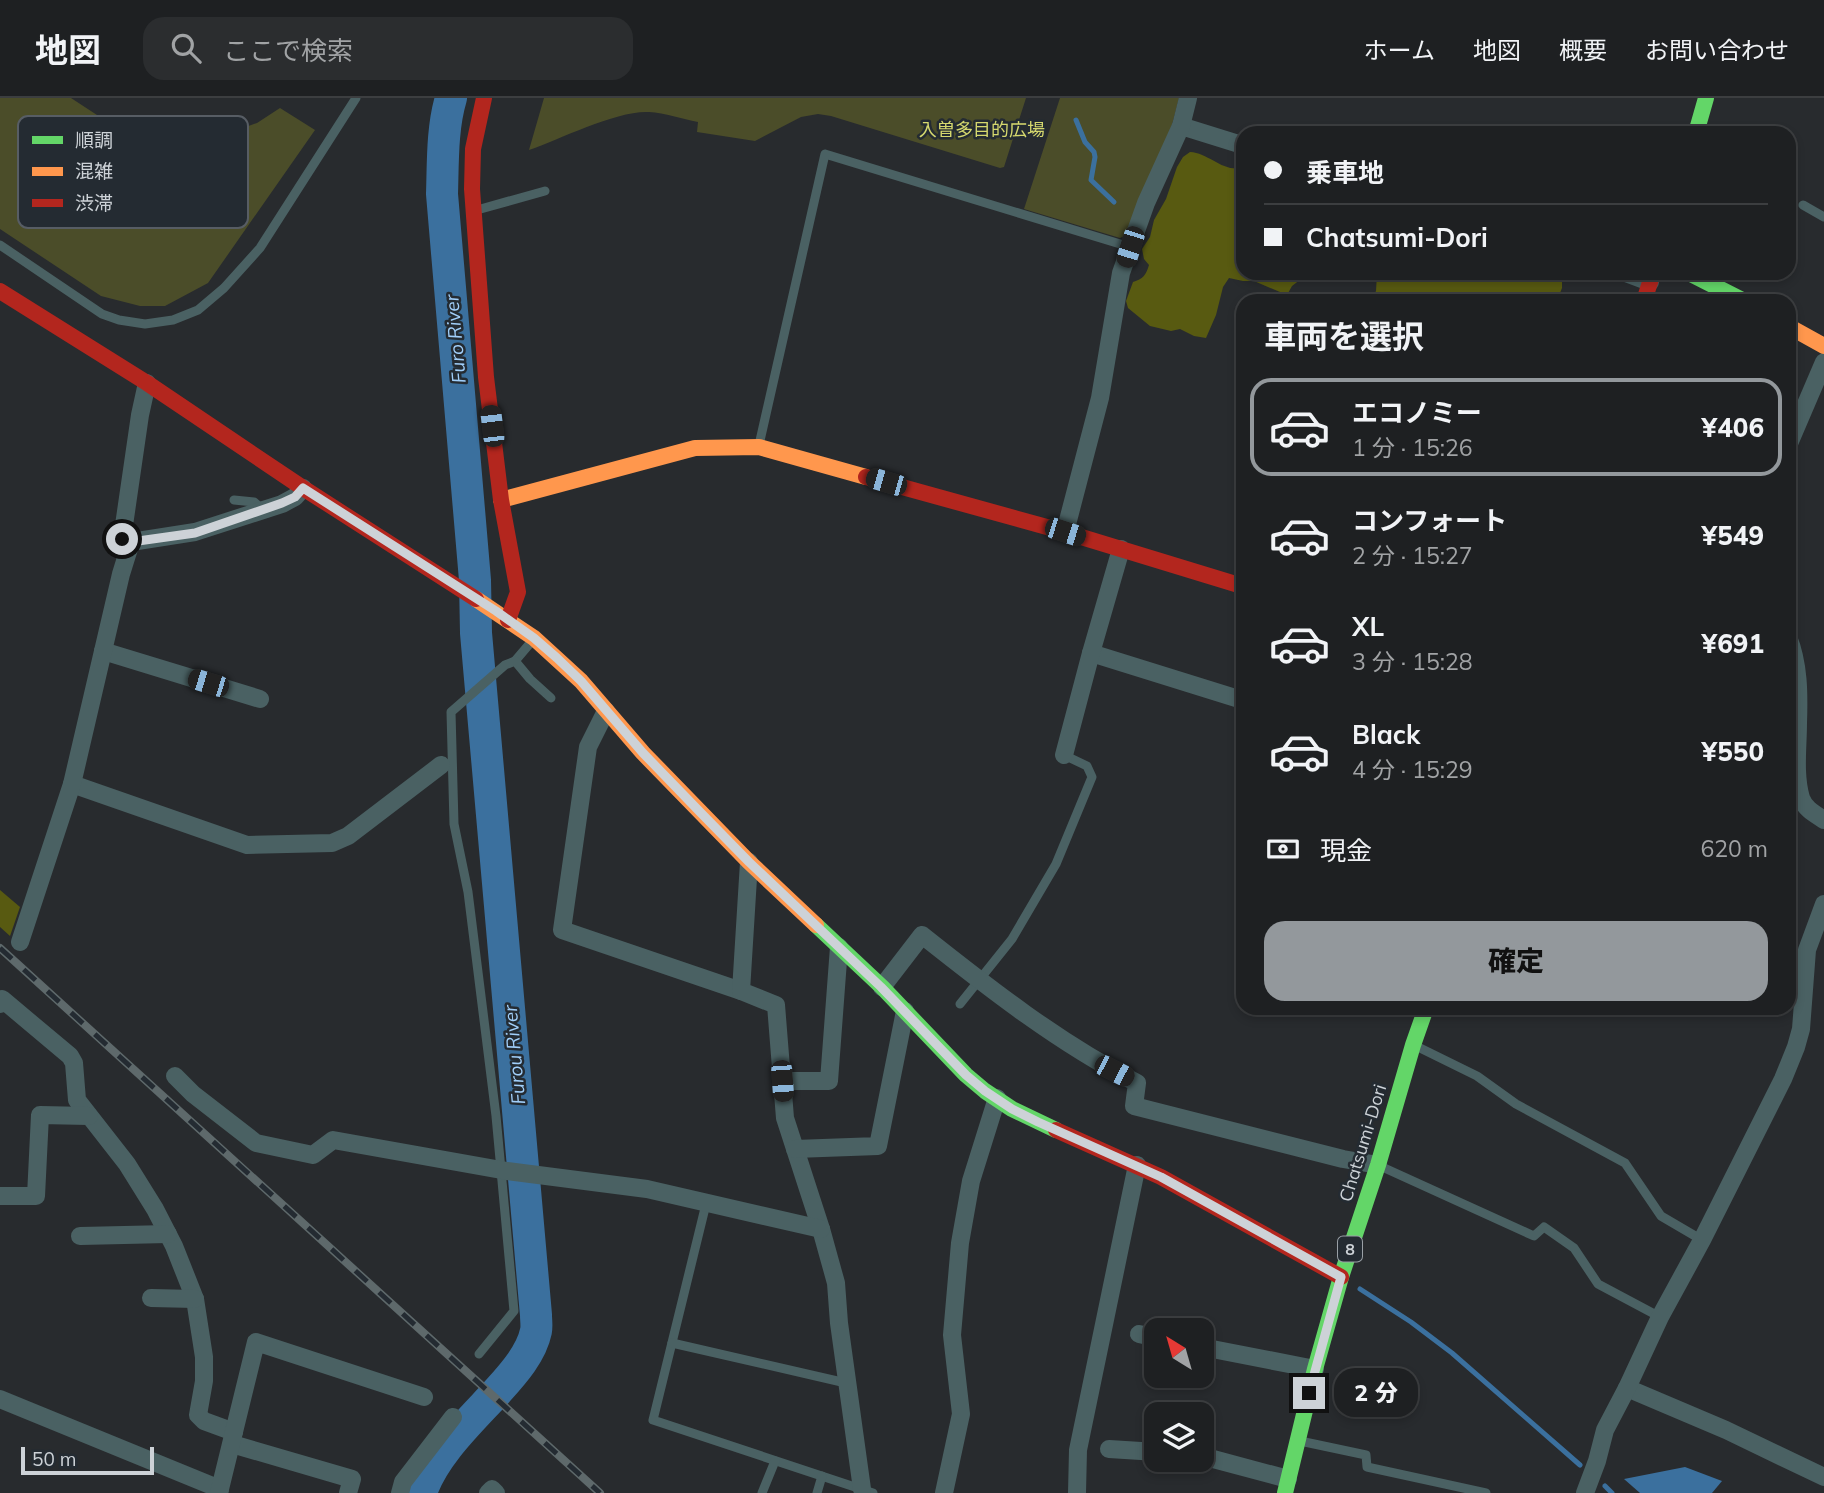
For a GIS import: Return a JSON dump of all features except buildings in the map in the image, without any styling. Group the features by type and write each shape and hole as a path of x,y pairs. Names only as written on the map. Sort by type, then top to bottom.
{"street":[{"path":"484,98 474,149 472,189 485,367 501,500 519,593 502,616"},
{"path":"1065,532 1100,398 1121,273 1146,204 1181,126 1188,98"},
{"path":"1698,126 1706,98"},
{"path":"1181,126 1236,143"},
{"path":"1703,280 1730,294"},
{"path":"0,291 147,383 534,638 581,681 643,753 749,862 881,987 966,1075 997,1098 1038,1122 1137,1165 1341,1277"},
{"path":"1796,330 1824,346"},
{"path":"1796,427 1824,362"},
{"path":"147,383 122,539 131,542 195,533 282,503 295,497 303,488"},
{"path":"501,500 695,447 759,447 1065,532 1236,584"},
{"path":"20,942 72,784 121,574 131,542"},
{"path":"1065,755 1121,549"},
{"path":"103,651 260,699"},
{"path":"1091,653 1236,698"},
{"path":"1796,665 1796,692"},
{"path":"606,711 588,747 562,930 776,1005 785,1118 836,1283 846,1383 867,1491"},
{"path":"72,784 247,845 332,843 348,836 441,765"},
{"path":"1796,774 1802,799 1808,809 1824,820"},
{"path":"741,991 749,862"},
{"path":"1585,1493 1605,1430 1783,1079 1801,1029 1807,950 1823,910"},
{"path":"881,987 922,935 1035,1021 1137,1083 1134,1106 1378,1166"},
{"path":"782,1081 829,1081 839,947"},
{"path":"1,1000 70,1056 74,1063 77,1100 127,1164 168,1234 195,1299 204,1357 204,1381 198,1415 233,1438 352,1479 348,1493"},
{"path":"795,1149 878,1146 905,1011"},
{"name":"Chatsumi-Dori","path":"1286,1486 1341,1277 1424,1015"},
{"path":"175,1076 193,1094 256,1143 313,1155 333,1140 509,1171 647,1189 821,1229"},
{"path":"944,1493 961,1414 952,1335 960,1243 971,1181 997,1098"},
{"path":"1,1196 36,1196 40,1115 89,1116"},
{"path":"1077,1493 1078,1450 1137,1165"},
{"path":"80,1236 168,1234"},
{"path":"151,1298 195,1299"},
{"path":"0,1399 219,1491 256,1342 424,1397"},
{"path":"1214,1349 1315,1369"},
{"path":"1627,1388 1726,1430 1824,1477"},
{"path":"400,1493 403,1482 453,1417"},
{"path":"1110,1449 1144,1451"},
{"path":"1214,1460 1286,1486"},
{"path":"488,1493 492,1489 496,1493"}],"lane":[{"path":"0,245 102,314 119,320 145,324 173,320 198,310 224,288 260,248 356,98"},
{"path":"759,447 825,154 1130,247"},
{"path":"474,211 545,191"},
{"path":"1803,205 1824,217"},
{"path":"234,500 254,502 262,509"},
{"path":"479,1354 514,1311 509,1171 468,892 454,824 451,712 505,665 515,661 534,638"},
{"path":"515,661 551,698"},
{"path":"960,1003 1012,939 1056,864 1092,777 1087,766 1065,755"},
{"path":"1413,1045 1477,1076 1516,1104 1625,1163 1661,1216 1702,1240"},
{"path":"1378,1166 1534,1236 1544,1227 1574,1248 1598,1284 1660,1317"},
{"path":"706,1204 653,1420 867,1491"},
{"path":"672,1343 846,1383"},
{"path":"1298,1441 1366,1455 1367,1467 1486,1493"},
{"path":"762,1493 775,1461"},
{"path":"817,1493 822,1476"}],"green space":[{"path":"0,98 71,98 99,116 18,116 18,228 246,228 208,283 165,306 140,306 101,296 0,229"},
{"name":"入曽多目的広場","path":"544,98 1026,98 1004,167 1000,168 818,114 801,117 755,141 697,132 698,122 649,112 636,113 606,120 529,150"},
{"path":"1060,98 1179,98 1172,125 1127,235 1120,238 1024,209"},
{"path":"280,108 315,130 248,226 248,126"}],"shaded area":[{"path":"1190,152 1197,153 1236,169 1236,280 1229,278 1223,287 1216,315 1206,338 1180,329 1171,331 1150,326 1128,308 1126,301 1133,282 1142,278 1147,271 1149,265 1144,259 1142,249 1150,237 1154,220 1166,199 1183,157"},
{"path":"1238,280 1300,280 1288,294 1254,281"},
{"path":"1377,280 1562,280 1560,294 1374,294"},
{"path":"0,890 20,907 10,936 0,927"}],"water":[{"path":"1685,1467 1722,1481 1712,1493 1640,1493 1624,1479"}],"waterway":[{"name":"Furou River","path":"421,1493 443,1453 520,1365 530,1348 536,1327 476,633 475,580 442,194 444,133 451,98"},
{"path":"1076,120 1085,142 1094,152 1091,180 1114,202"},
{"path":"1360,1289 1452,1353 1580,1465"},
{"path":"1605,1486 1612,1493"}],"railway":[{"path":"0,948 600,1493"}],"traffic: fast":[{"path":"1698,126 1706,98"},
{"path":"1703,280 1730,294"},
{"path":"816,925 882,987 966,1075 1012,1109 1056,1130"},
{"path":"1285,1493 1341,1277 1424,1015"}],"traffic: slow":[{"path":"1796,330 1824,346"},
{"path":"501,500 695,448 759,447 866,477"},
{"path":"476,599 534,638 581,681 643,753 749,862 816,925"}],"traffic: jam":[{"path":"484,98 473,149 472,189 486,377 501,500 518,592 508,620"},
{"path":"1646,294 1651,280"},
{"path":"0,291 147,383 303,488 476,599"},
{"path":"866,477 1065,532 1236,584"},
{"path":"1056,1130 1161,1177 1341,1277"}],"route":[{"path":"122,539 131,542 195,533 282,503 295,497 303,488 534,638 581,681 643,753 749,862 881,987 966,1075 985,1091 1038,1122 1161,1177 1341,1277 1309,1393"}],"water label":[{"name":"Furo River","path":"455,339"}]}
